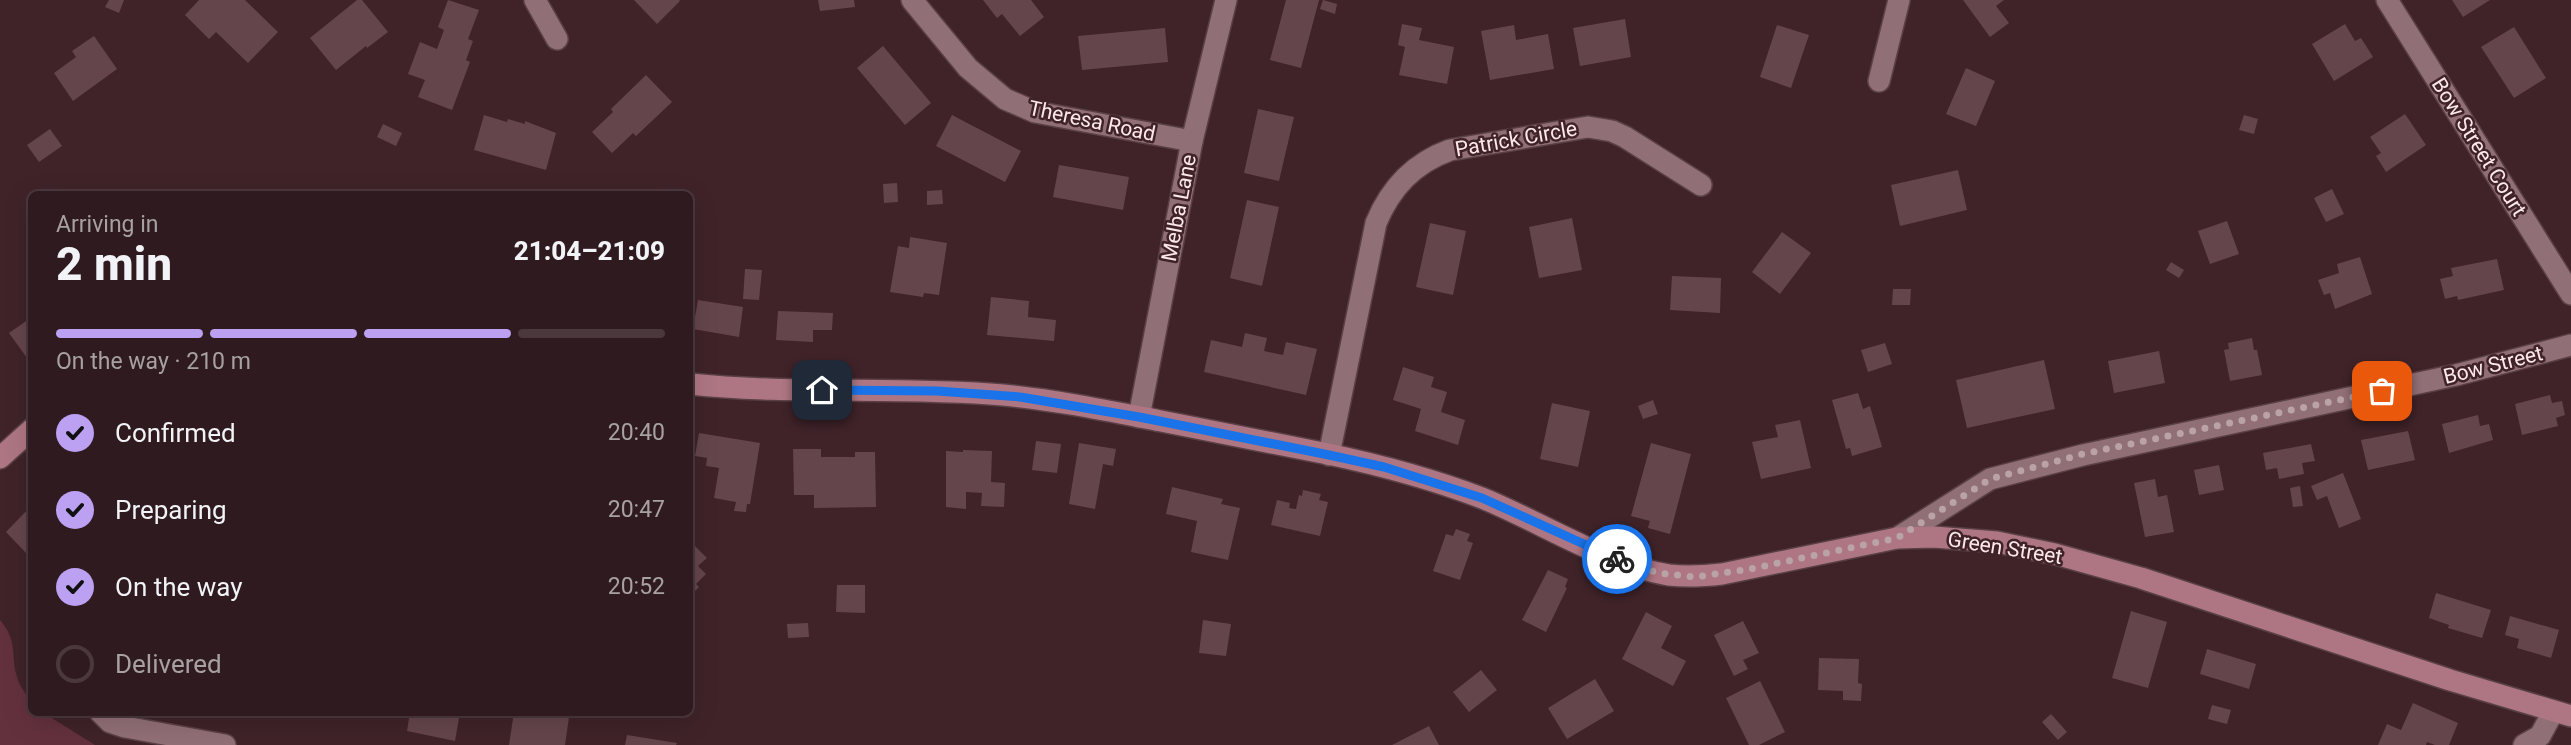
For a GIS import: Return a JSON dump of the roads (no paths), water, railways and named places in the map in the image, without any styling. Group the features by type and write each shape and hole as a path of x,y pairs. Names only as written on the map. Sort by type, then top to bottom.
{"street":[{"path":"535,0 557,39"},
{"name":"Theresa Road","path":"912,0 968,68 1005,99 1035,112 1192,141"},
{"name":"Melba Lane","path":"1139,417 1192,141 1226,0"},
{"path":"1879,82 1899,0"},
{"name":"Bow Street Court","path":"2387,0 2571,294"},
{"name":"Patrick Circle","path":"1329,455 1376,223 1390,195 1416,167 1436,155 1458,148 1588,127 1625,136 1701,185"},
{"name":"Bow Street","path":"1897,538 1990,479 2083,454 2456,374 2571,345"},
{"name":"Green Street","path":"693,384 763,389 937,391 1004,395 1139,417 1384,467 1482,498 1631,564 1669,575 1695,577 1722,574 1897,538 1977,539 2055,554 2141,578 2562,714"},
{"path":"0,458 28,433"},
{"path":"2524,745 2540,736 2562,714"},
{"path":"104,716 110,722 125,727 225,745"}]}
